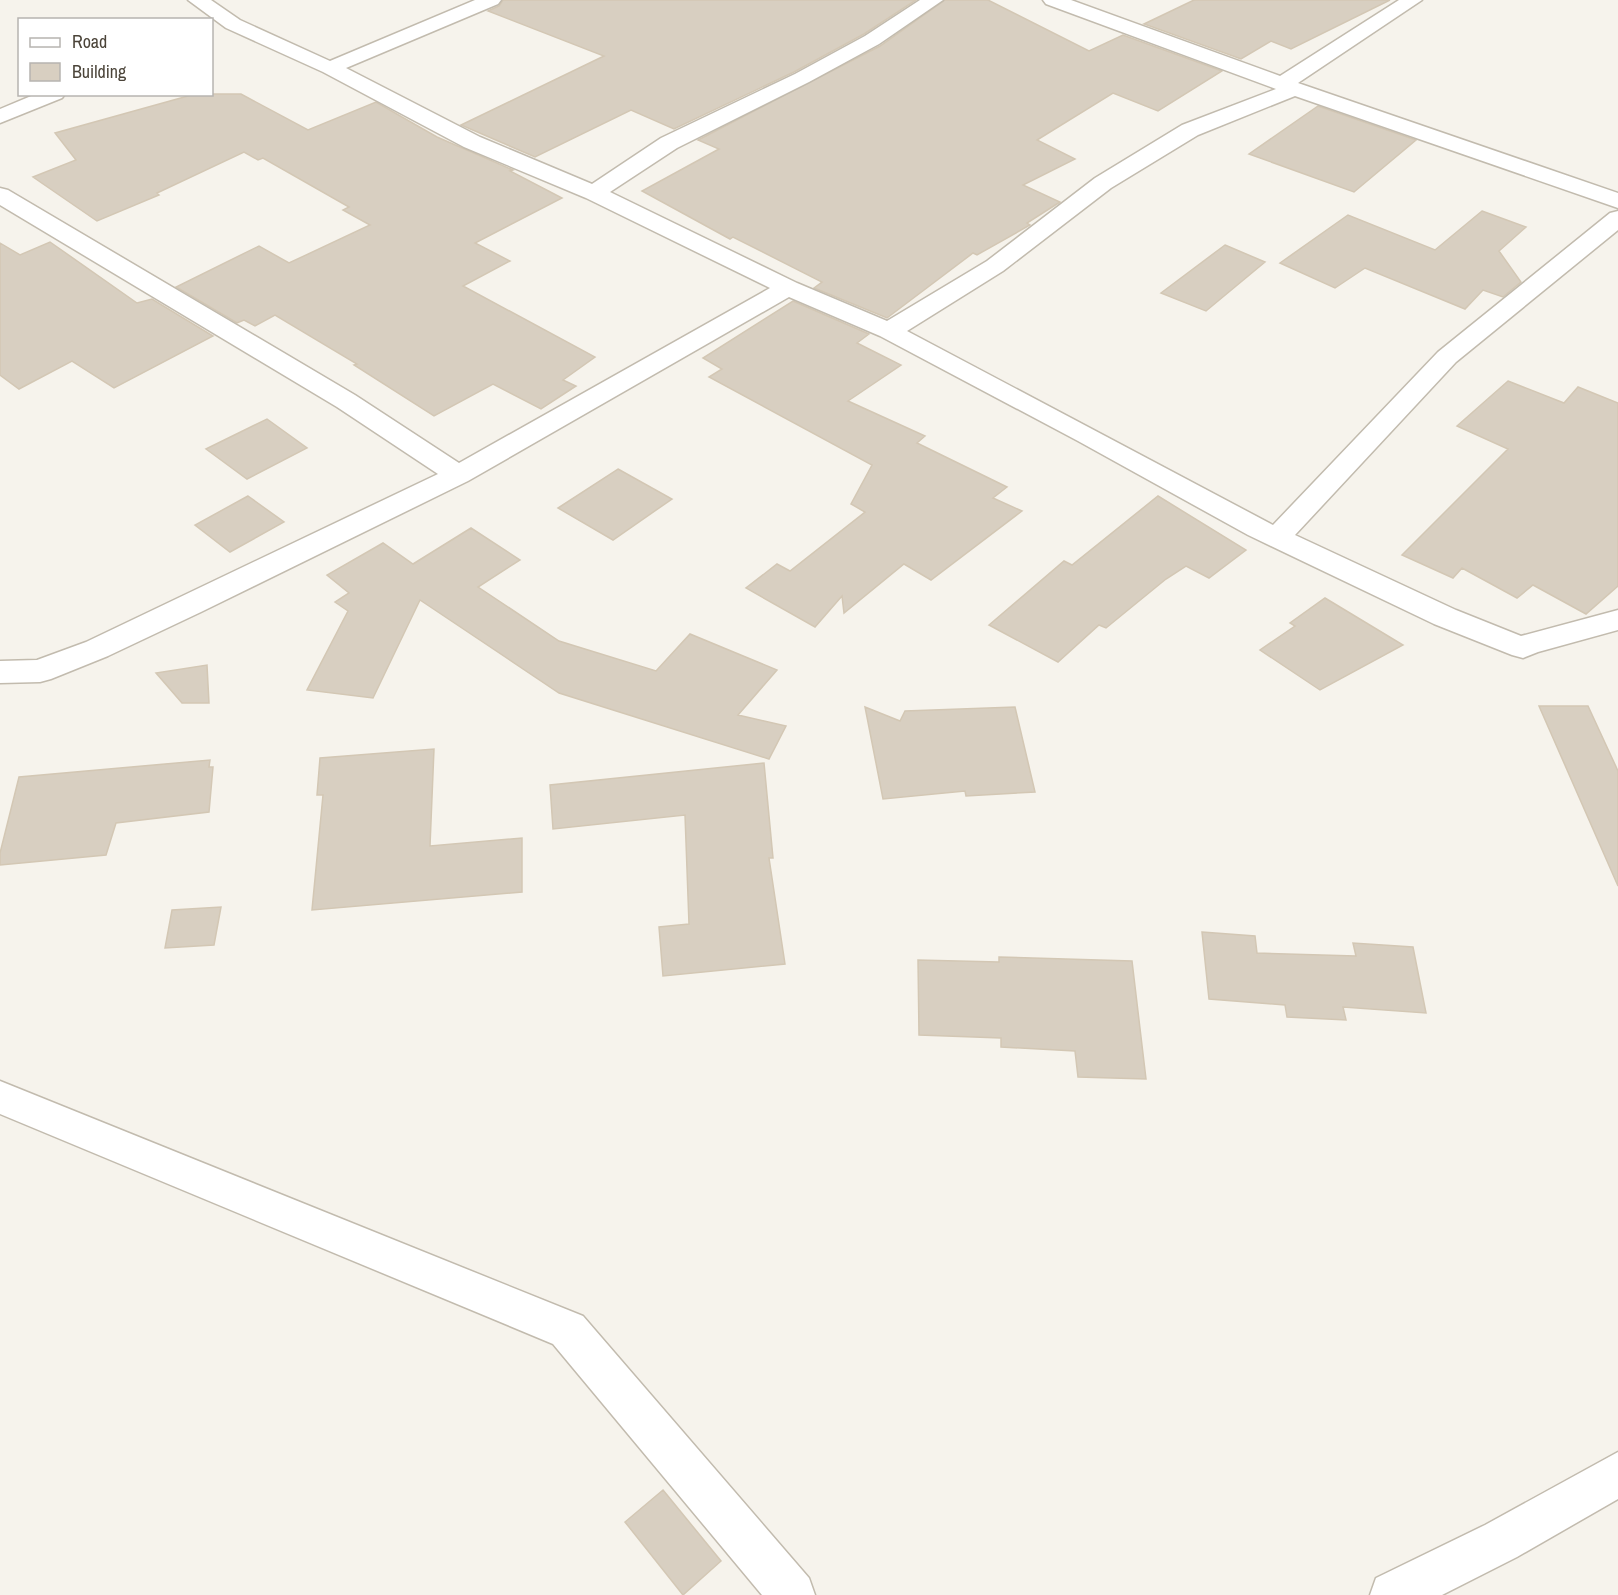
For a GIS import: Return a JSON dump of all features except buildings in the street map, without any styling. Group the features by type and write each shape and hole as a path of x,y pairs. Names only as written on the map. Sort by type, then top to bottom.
{"street":[{"path":"198,0 222,28 330,68 472,142 594,193 788,288 889,331 1277,538 1445,617 1523,648 1528,644 1618,620"},
{"path":"330,68 491,0"},
{"path":"594,193 669,143 802,78 872,40 933,0"},
{"path":"1053,0 1289,87 1618,201"},
{"path":"889,331 995,266 1104,183 1190,130 1289,87 1412,0"},
{"path":"0,117 50,96"},
{"path":"0,195 346,401 458,475"},
{"path":"1277,538 1447,357 1618,218"},
{"path":"0,672 40,671 97,649 458,475 788,288"},
{"path":"0,1097 568,1330 792,1595"},
{"path":"1393,1595 1501,1541 1618,1474"}]}
